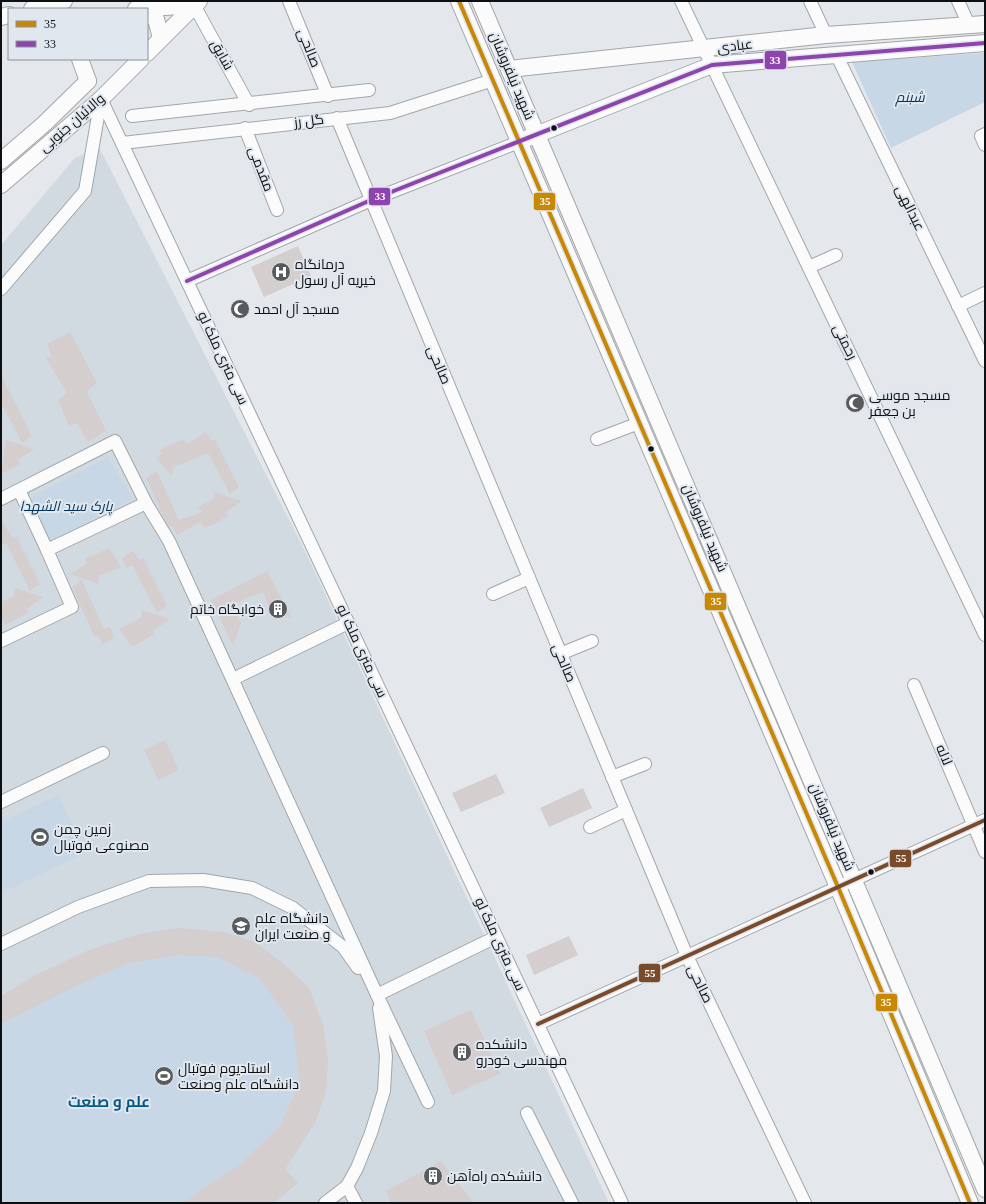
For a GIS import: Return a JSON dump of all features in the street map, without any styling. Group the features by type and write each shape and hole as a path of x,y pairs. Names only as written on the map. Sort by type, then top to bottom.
{"main road":[{"name":"شهید نیلفروشان","path":"459,1 838,887 970,1203"},
{"name":"شهید نیلفروشان","path":"480,1 985,1189"},
{"path":"146,8 196,3"},
{"path":"148,52 196,3"},
{"path":"38,8 56,5"},
{"path":"148,15 156,19 161,38"},
{"name":"عبادی","path":"508,69 704,50 826,35 985,24"},
{"name":"عبادی","path":"519,142 712,65 985,43"},
{"path":"80,60 88,81"},
{"path":"86,60 88,81"},
{"name":"والائیان جنوبی","path":"1,186 101,99 140,60"},
{"name":"والائیان جنوبی","path":"1,161 44,124 88,81"}],"street":[{"name":"صالحی","path":"289,1 328,96"},
{"name":"رحمتی","path":"681,1 985,635"},
{"path":"810,1 826,35"},
{"path":"958,1 969,25"},
{"name":"شایق","path":"196,3 249,105"},
{"name":"عبدالهی","path":"836,54 985,361"},
{"name":"گل رز","path":"122,143 245,128 390,113 493,80"},
{"name":"گل رز","path":"132,116 249,105 369,90"},
{"path":"1,288 85,191 101,99"},
{"name":"سی متری ملک لو","path":"101,99 622,1203"},
{"name":"صالحی","path":"337,118 687,956 806,1203"},
{"name":"مقدمی","path":"245,128 277,210"},
{"path":"985,134 981,136 985,145"},
{"path":"187,281 371,200 519,142"},
{"path":"809,267 836,256"},
{"path":"958,306 985,293"},
{"path":"597,439 639,423"},
{"path":"1,499 115,441 146,503 169,542 376,994 428,1102"},
{"path":"1,641 72,607 19,490"},
{"path":"47,550 146,503"},
{"path":"493,594 529,578"},
{"path":"233,679 348,623"},
{"path":"560,654 592,641"},
{"name":"لاله","path":"914,685 985,852"},
{"path":"1,802 103,753"},
{"path":"612,777 645,764"},
{"path":"590,827 626,810"},
{"path":"538,1024 985,820"},
{"path":"1,944 78,907 149,881 203,880 252,888 293,908 343,946 376,994 386,1056 384,1091 371,1133 357,1168 347,1186 326,1203"},
{"path":"376,994 496,937"},
{"path":"527,1113 572,1203"},
{"path":"347,1186 356,1203"}],"shaded area":[{"name":"دانشگاه علم و صنعت ایران","path":"99,147 307,555 609,1203 1,1203 1,245 75,158"}],"green space":[{"name":"شبنم","path":"985,53 985,102 891,148 852,62"},
{"name":"پارک سید الشهدا","path":"108,457 133,499 50,542 31,497"},
{"name":"زمین چمن مصنوعی فوتبال","path":"58,795 86,853 3,892 1,888 1,822"},
{"name":"استادیوم فوتبال دانشگاه علم وصنعت","path":"179,928 224,932 255,942 285,965 309,988 323,1024 328,1060 326,1091 315,1123 286,1169 298,1183 273,1203 1,1203 1,996 51,968 85,952 139,934"}],"building":[{"name":"درمانگاه خیریه آل رسول","path":"298,246 311,276 264,297 251,267"},
{"path":"70,332 97,383 87,391 106,431 88,442 77,423 69,426 58,400 67,393 46,358 52,356 47,344"},
{"path":"1,375 32,436 22,443 1,403"},
{"path":"206,432 212,441 215,439 239,487 230,494 208,453 174,467 172,476 156,458 161,454 160,450 184,439 187,444"},
{"path":"6,440 34,449 18,460 20,464 1,474"},
{"path":"157,471 179,520 202,512 198,507 213,499 214,492 242,501 226,512 228,515 220,521 205,528 200,522 177,535 172,526 169,527 164,518 146,478"},
{"path":"1,520 13,538 16,536 40,584 30,591 6,543 1,545"},
{"path":"109,548 121,567 99,576 98,584 70,574 87,563 85,559"},
{"path":"133,551 139,560 143,558 167,606 157,613 132,565 127,568 122,558"},
{"name":"خوابگاه خاتم","path":"267,571 292,618 271,612 263,592 231,605 241,623 233,646 211,600"},
{"path":"82,580 104,629 110,627 114,638 103,644 97,635 94,636 72,587"},
{"path":"15,588 43,597 27,609 28,612 6,625 1,619 1,602 14,596"},
{"path":"142,610 170,619 153,631 155,634 132,647 119,629 141,618"},
{"path":"165,740 179,770 158,780 144,750"},
{"path":"496,774 505,793 461,812 452,793"},
{"path":"583,788 592,808 549,827 540,808"},
{"path":"179,928 224,932 255,942 285,965 309,988 323,1024 328,1060 326,1091 315,1123 285,1169 298,1183 273,1203 181,1203 239,1165 280,1126 300,1082 293,1026 260,979 218,957 177,955 126,964 67,990 1,1024 1,996 32,977 89,950 140,934"},
{"path":"569,936 578,955 534,975 526,955"},
{"name":"دانشکده مهندسی خودرو","path":"471,1010 500,1074 452,1095 424,1031"},
{"name":"دانشکده راه‌آهن","path":"441,1161 474,1203 391,1203 386,1191"}],"transit line":[{"name":"35","path":"459,1 838,887 970,1203"},
{"name":"33","path":"187,281 371,200 712,65 985,43"},
{"name":"55","path":"538,1024 985,820"}],"place":[{"name":"درمانگاه خیریه آل رسول","path":"281,272"},
{"name":"مسجد آل احمد","path":"240,309"},
{"name":"مسجد موسی بن جعفر","path":"855,403"},
{"name":"خوابگاه خاتم","path":"278,609"},
{"name":"زمین چمن مصنوعی فوتبال","path":"40,837"},
{"name":"دانشگاه علم و صنعت ایران","path":"241,926"},
{"name":"دانشکده مهندسی خودرو","path":"462,1052"},
{"name":"استادیوم فوتبال دانشگاه علم وصنعت","path":"164,1076"},
{"name":"دانشکده راه‌آهن","path":"433,1176"}],"district":[{"name":"علم و صنعت","path":"109,1102"}]}
